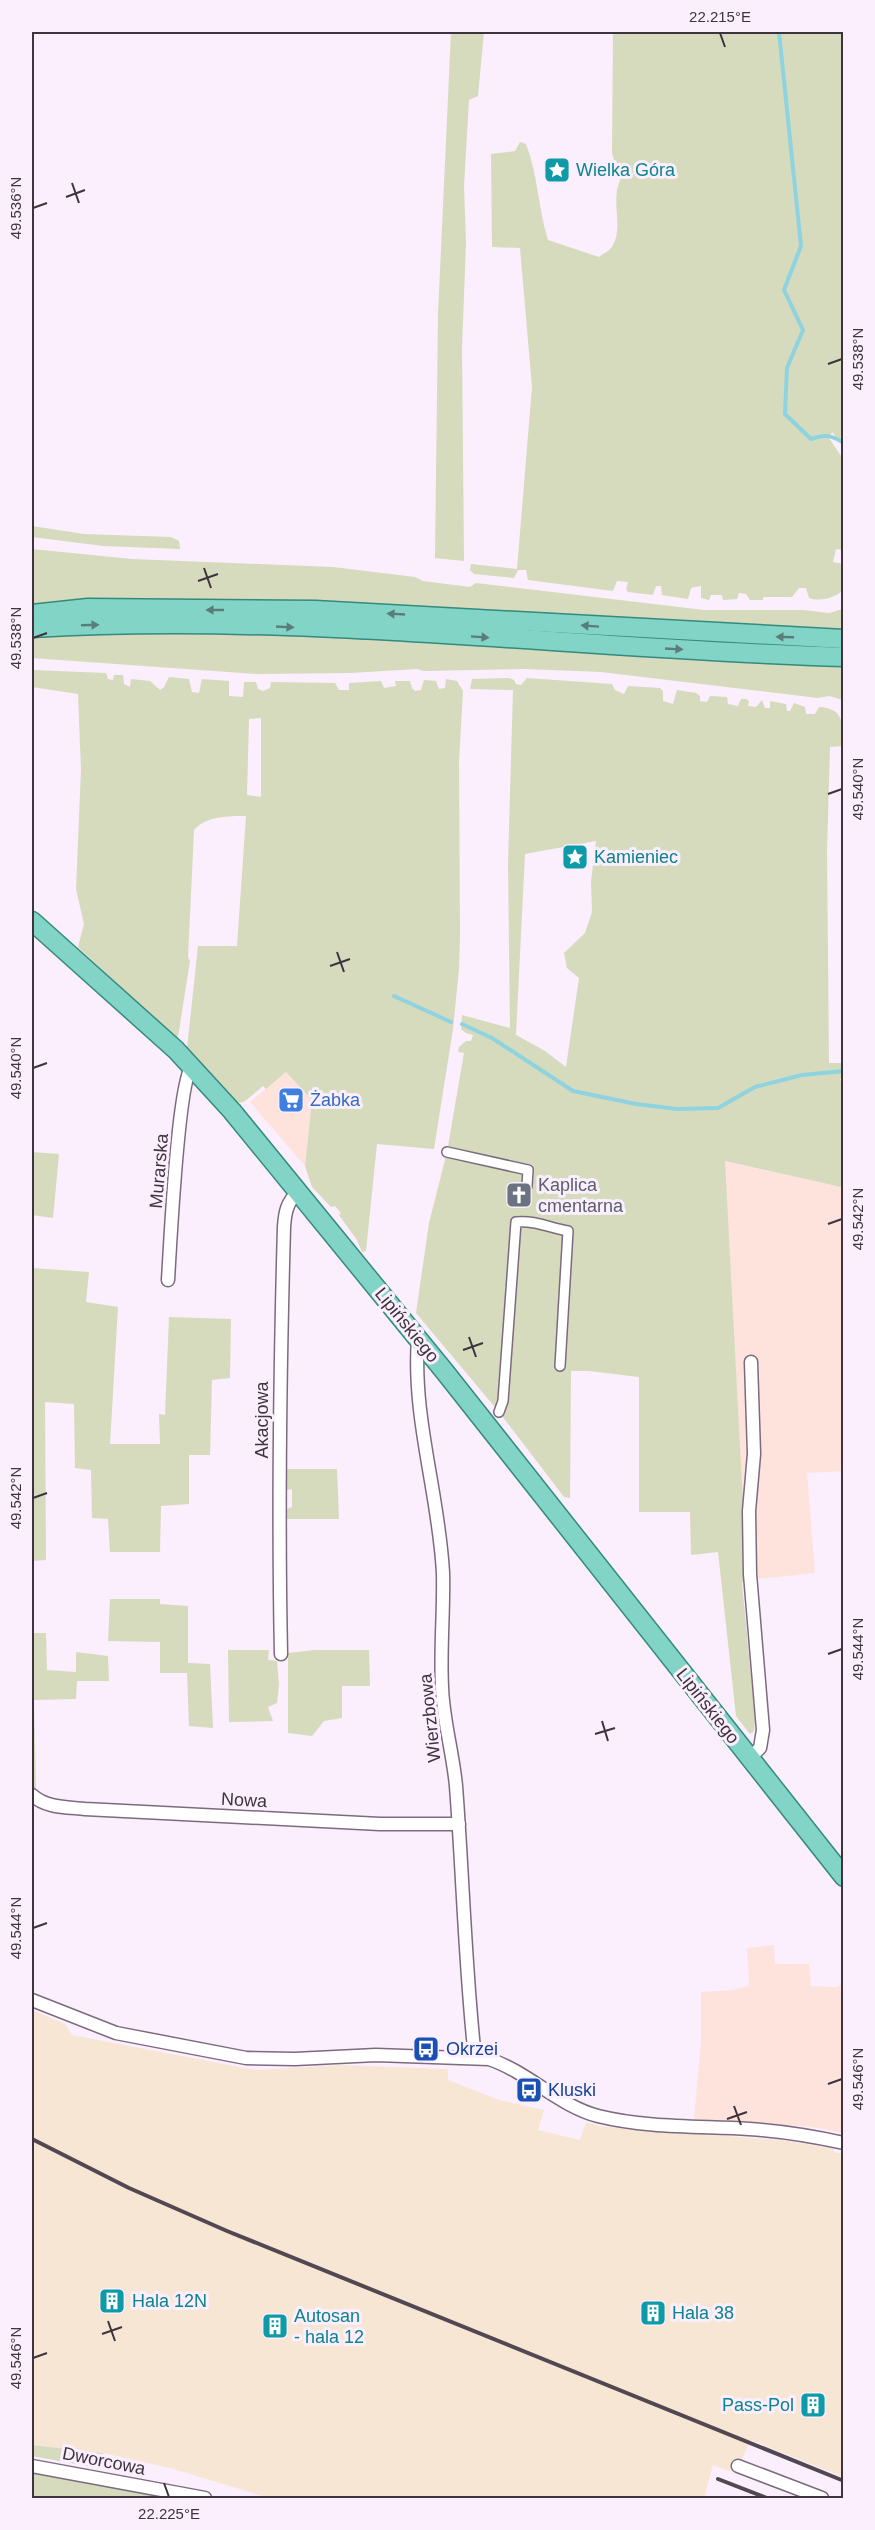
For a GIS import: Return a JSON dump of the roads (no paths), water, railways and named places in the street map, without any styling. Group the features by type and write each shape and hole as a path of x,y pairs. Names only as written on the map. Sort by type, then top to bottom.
{"main road":[{"path":"32,614 88,608 315,610 843,639"},
{"path":"32,628 171,623 251,625 843,657"},
{"name":"Lipińskiego","path":"32,921 192,1066 232,1111 418,1339 843,1877"}],"street":[{"name":"Murarska","path":"168,1280 183,1105 188,1072 192,1066"},
{"path":"447,1152 528,1170 527,1186"},
{"name":"Akacjowa","path":"281,1654 279,1537 284,1239 285,1212 290,1200 298,1192"},
{"path":"499,1412 503,1401 516,1222 540,1223 552,1229 568,1231 560,1366"},
{"name":"Wierzbowa","path":"418,1339 417,1381 424,1450 438,1527 442,1574 442,1687 452,1749 459,1824 468,1996 475,2058"},
{"name":"Lipińskiego","path":"750,1758 760,1748 763,1730 750,1574 749,1511 754,1454 751,1362"},
{"name":"Nowa","path":"32,1795 39,1801 58,1807 85,1809 380,1824 459,1824"},
{"path":"32,2000 116,2033 246,2058 295,2059 376,2055 489,2059 505,2065 597,2116 633,2121 801,2134 843,2143"},
{"name":"Dworcowa","path":"32,2466 205,2499"},
{"path":"738,2466 822,2499"}],"waterway":[{"path":"779,32 801,246 784,290 803,330 787,368 785,414 811,439 828,436 844,443"},
{"path":"394,996 451,1022"},
{"path":"462,1024 492,1038 573,1091 636,1104 677,1109 718,1108 755,1087 802,1075 844,1071"}],"railway":[{"path":"32,2139 129,2188 227,2231 844,2481"},
{"path":"718,2479 767,2498"}],"place":[{"name":"Wielka Góra","path":"557,170"},
{"name":"Kamieniec","path":"575,857"},
{"name":"Żabka","path":"291,1100"},
{"name":"Kaplica cmentarna","path":"519,1195"},
{"name":"Okrzei","path":"426,2049"},
{"name":"Kluski","path":"529,2090"},
{"name":"Hala 12N","path":"112,2301"},
{"name":"Hala 38","path":"653,2313"},
{"name":"Autosan - hala 12","path":"275,2326"},
{"name":"Pass-Pol","path":"813,2405"}]}
